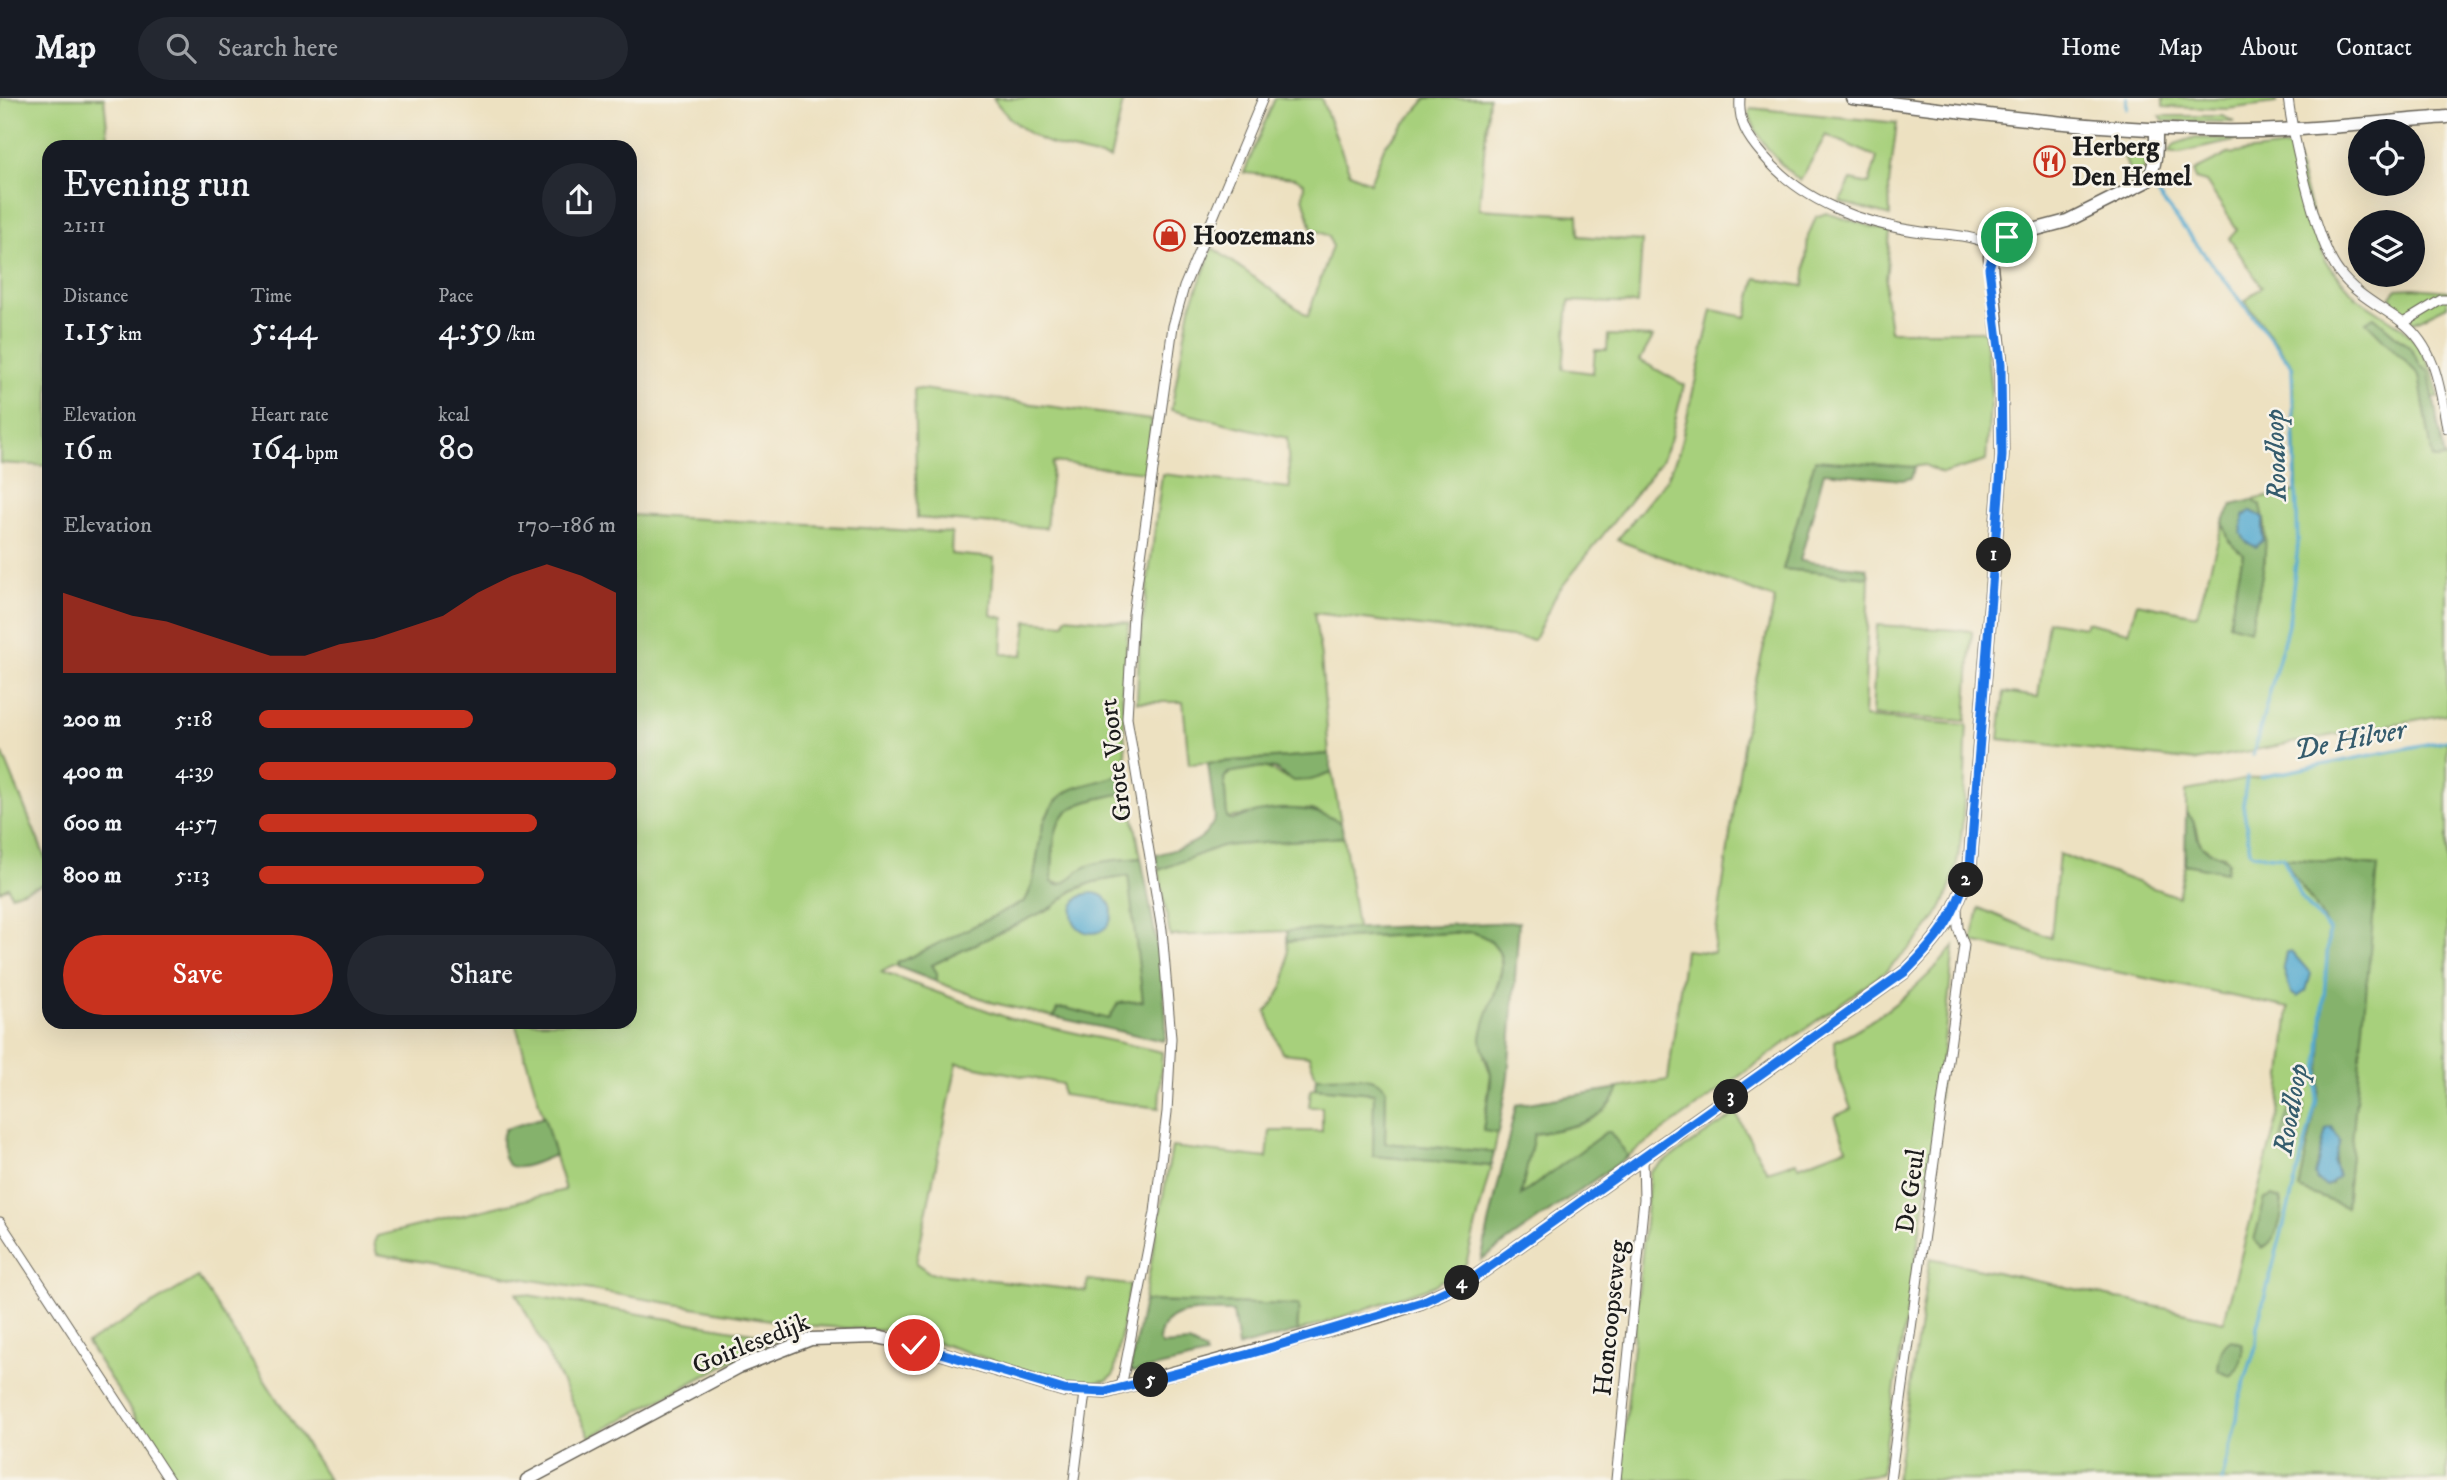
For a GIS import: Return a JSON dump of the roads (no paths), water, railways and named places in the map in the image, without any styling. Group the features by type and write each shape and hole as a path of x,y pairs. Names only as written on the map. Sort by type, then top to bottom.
{"street":[{"name":"Grote Voort","path":"1121,1388 1155,1212 1167,1112 1171,1038 1162,930 1127,718 1133,614 1173,326 1192,267 1263,98"},
{"path":"1740,98 1739,114 1748,138 1772,166 1804,192 1847,214 1886,226 1970,237 1995,247 2007,237 2067,221 2147,181 2156,155 2156,129"},
{"path":"1852,98 2061,122 2156,129 2290,129 2447,117"},
{"path":"2288,98 2290,129 2298,142 2302,170 2330,259 2344,279 2361,295 2403,323 2428,352 2438,375 2447,428"},
{"name":"Goirlesedijk","path":"527,1480 739,1367 811,1339 877,1337 914,1345 1039,1384 1085,1392 1121,1388 1249,1354 1422,1302 1475,1277 1906,971 1933,944 1957,908 1970,867 2002,456 2001,364 1989,268 1995,247"},
{"path":"2403,323 2441,300 2447,300"},
{"name":"De Geul","path":"1890,1480 1964,945 1958,928 1957,908"},
{"name":"Honcoopseweg","path":"1616,1480 1644,1199 1643,1160"},
{"path":"0,1222 169,1480"},
{"path":"1074,1480 1085,1392"}],"water":[{"path":"2251,511 2263,517 2263,540 2256,547 2246,542 2241,533 2244,516"},
{"path":"1092,893 1106,899 1112,913 1106,927 1092,933 1078,927 1072,913 1078,899"},
{"path":"2291,951 2311,974 2306,991 2297,997 2291,993 2283,967 2286,952"},
{"path":"2332,1127 2340,1141 2334,1162 2338,1177 2327,1186 2317,1181 2315,1175 2326,1129"}],"waterway":[{"name":"Roodloop","path":"2127,98 2127,108"},
{"name":"Roodloop","path":"2158,195 2292,366 2298,545 2289,621 2253,755"},
{"name":"De Hilver","path":"2261,777 2447,740"},
{"name":"Roodloop","path":"2222,1480 2239,1400 2256,1346 2257,1326 2316,1103 2329,930 2300,896 2283,857 2253,854 2250,851 2243,804 2247,777"}],"place":[{"name":"Herberg Den Hemel","path":"2049,162"},
{"name":"Hoozemans","path":"1170,236"}]}
